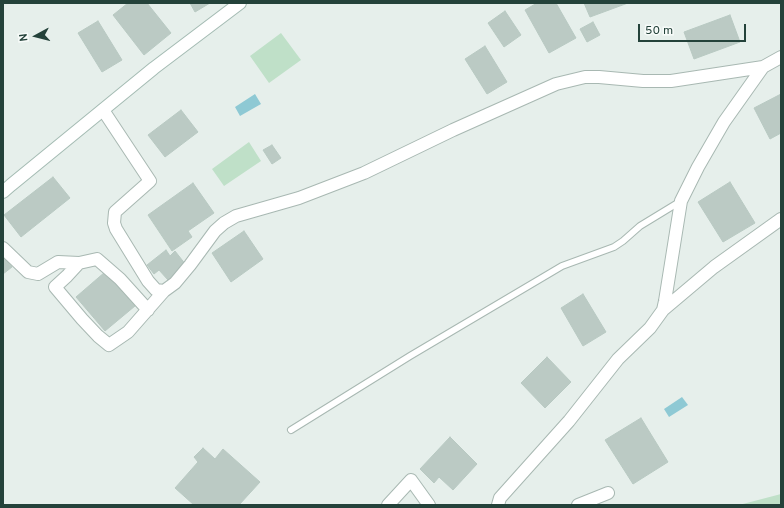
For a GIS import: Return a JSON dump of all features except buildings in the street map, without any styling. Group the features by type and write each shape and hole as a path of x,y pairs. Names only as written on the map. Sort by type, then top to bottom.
{"street":[{"path":"3,192 154,68 240,3"},
{"path":"663,310 666,301 681,201 698,167 724,122 763,68 781,57"},
{"path":"79,263 55,287 98,336 110,345 128,332 164,291 175,283 215,231 224,223 236,216 299,198 364,173 453,130 556,84 585,77 599,76 643,81 671,81 763,68"},
{"path":"103,110 150,181 115,212 114,223 116,229 156,290 164,291"},
{"path":"500,504 500,498 569,421 618,359 650,328 663,310 714,267 781,219"},
{"path":"3,248 28,272 38,274 58,262 79,263 97,259 120,279 148,310"},
{"path":"388,505 411,480 429,505"},
{"path":"578,505 608,493"}],"lane":[{"path":"291,430 410,356 562,266 614,247 640,226 681,201"}],"green space":[{"path":"281,33 301,60 269,83 250,56"},
{"path":"249,142 261,161 224,186 212,169"},
{"path":"781,494 781,505 739,505"}],"water":[{"path":"255,94 261,104 240,116 235,107"},
{"path":"682,397 688,405 669,417 664,409"}]}
